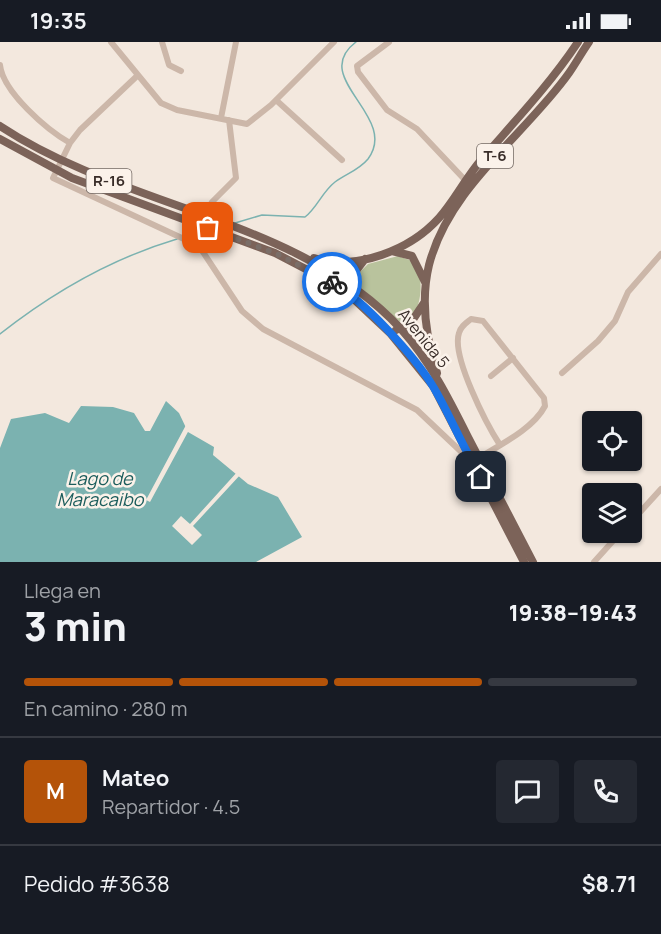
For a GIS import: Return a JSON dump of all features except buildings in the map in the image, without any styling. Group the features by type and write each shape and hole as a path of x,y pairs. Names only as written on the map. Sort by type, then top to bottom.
{"main road":[{"name":"T-6","path":"365,259 392,251 425,232 440,216 465,180 561,69 578,42"},
{"name":"T-6","path":"424,303 429,264 446,223 489,163 569,74 589,42"},
{"name":"Avenida 5","path":"0,126 87,173 300,253 401,328 436,384"},
{"name":"Avenida 5","path":"0,139 72,178 275,253 345,285 436,384"},
{"path":"392,251 412,256 420,268 426,285"},
{"path":"300,253 324,261 365,259"},
{"path":"345,285 365,259"},
{"path":"390,333 412,321 424,303"},
{"path":"424,303 426,337 436,384"},
{"name":"R-16","path":"436,384 532,562"},
{"name":"R-16","path":"475,460 524,562"}],"street":[{"path":"111,42 161,103 177,110 247,124 276,100 334,42"},
{"path":"162,42 169,65 182,71"},
{"path":"221,118 237,42"},
{"path":"389,42 357,66 357,72 387,110 417,129 465,180"},
{"path":"0,65 4,80 23,102 49,130 70,143"},
{"path":"137,76 102,107 70,143 53,178 199,246 243,311 263,330 417,410 475,460 500,445 542,412 545,406 544,398 483,321 471,319 459,331 459,348 468,382 485,422 500,445"},
{"path":"276,100 342,160"},
{"path":"202,217 212,202 236,178 229,120"},
{"path":"562,374 609,328 628,292 661,254"},
{"path":"491,376 513,358"},
{"path":"642,510 661,489"},
{"path":"594,562 611,543"}],"green space":[{"path":"398,256 412,261 416,266 421,290 414,314 409,319 400,322 352,280 368,264"}],"water":[{"name":"Lago de Maracaibo","path":"166,401 179,413 188,432 214,447 213,455 248,484 278,497 302,537 256,562 0,562 0,448 11,419 45,413 69,423 81,406 113,407 134,413 145,431 150,431"}],"pier":[{"path":"186,425 189,430 150,502 146,500"},
{"path":"238,471 241,474 193,526 202,535 192,545 172,526 181,516 190,524"}],"waterway":[{"path":"235,223 262,215 305,217 330,186 368,159 375,143 373,128 347,84 342,69 344,56 356,42"},
{"path":"187,236 207,231"},
{"path":"0,334 84,278 130,256 177,239"}],"way so far":[{"path":"208,228 275,253 332,282"}],"route":[{"path":"332,282 342,288 390,333 433,386 481,477"}]}
